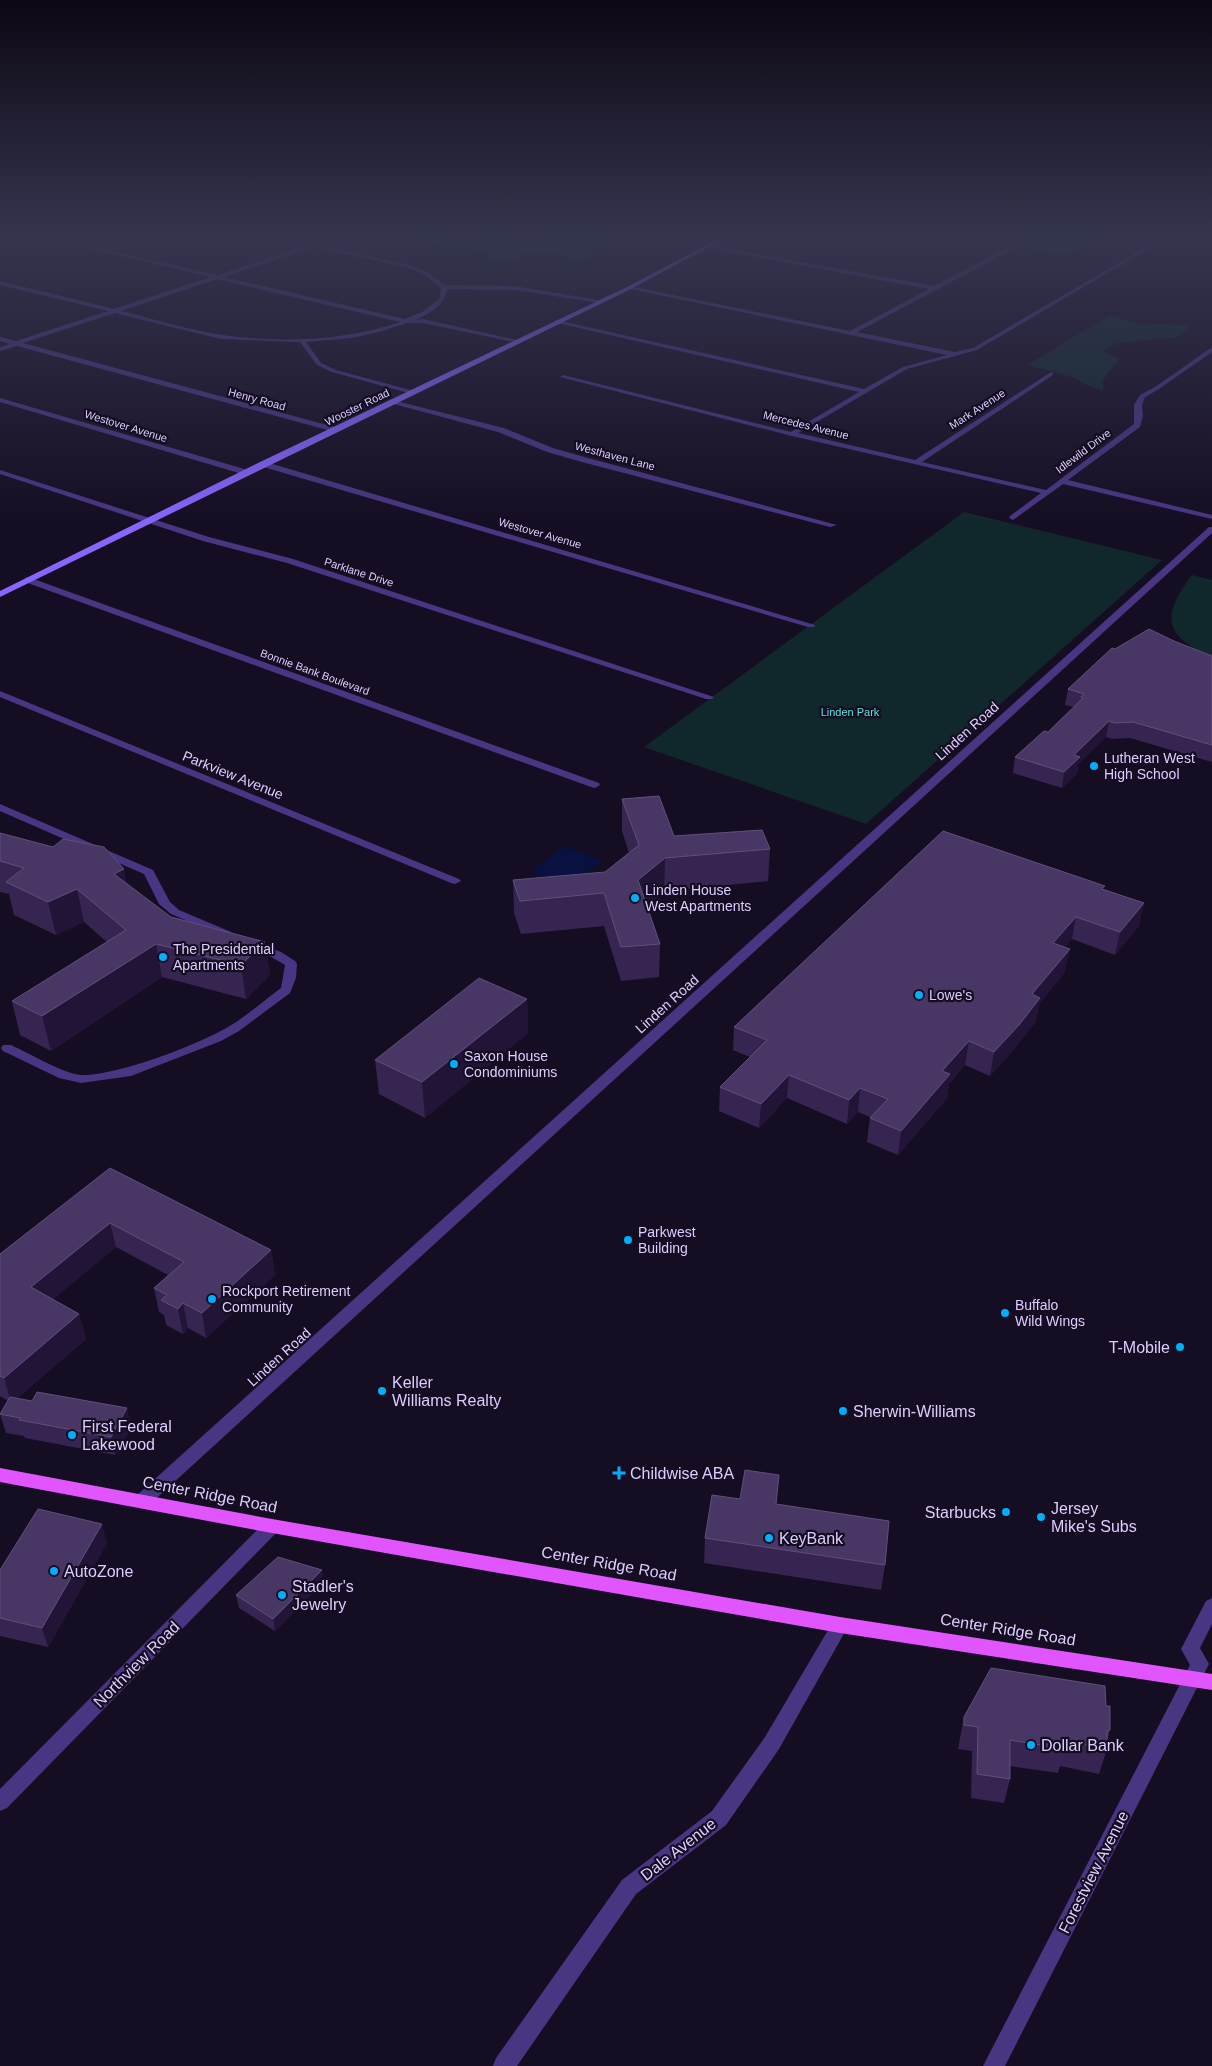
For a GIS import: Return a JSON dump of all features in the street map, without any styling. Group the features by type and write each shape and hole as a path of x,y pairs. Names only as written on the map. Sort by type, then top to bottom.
{"main road":[{"name":"Wooster Road","path":"0,594 150,521 245,472 531,334"},
{"name":"Center Ridge Road","path":"0,1475 272,1526 840,1624 1204,1672"}],"street":[{"path":"0,349 44,334"},
{"path":"210,334 254,340 302,341 359,334"},
{"path":"448,334 476,341"},
{"path":"482,334 516,342"},
{"path":"612,334 865,391"},
{"path":"858,334 956,355"},
{"path":"792,434 905,368 975,349 1000,334"},
{"name":"Henry Road","path":"0,339 335,430"},
{"path":"302,341 319,364 334,371 412,392"},
{"path":"495,345 505,348"},
{"name":"Idlewild Drive","path":"1013,518 1045,492 1137,425 1139,416 1138,405 1142,396 1212,349"},
{"name":"Mark Avenue","path":"915,463 1051,374"},
{"name":"Mercedes Avenue","path":"563,377 792,434 1045,492"},
{"name":"Westover Avenue","path":"0,400 245,472"},
{"name":"Westhaven Lane","path":"392,402 501,430 550,450 585,460 833,524"},
{"name":"Westover Avenue","path":"263,464 811,625"},
{"name":"Parklane Drive","path":"0,472 215,542 290,561 709,697"},
{"path":"1061,481 1212,517"},
{"name":"Linden Road","path":"142,1501 1212,528"},
{"name":"Bonnie Bank Boulevard","path":"28,580 595,785"},
{"name":"Parkview Avenue","path":"0,694 455,881"},
{"path":"0,807 149,872 165,904 175,912 277,955 291,964 290,978 286,990 235,1028 217,1038 126,1073 81,1079 64,1074 7,1048"},
{"name":"Northview Road","path":"0,1802 272,1526"},
{"path":"1204,1672 1190,1649 1212,1606"},
{"name":"Dale Avenue","path":"504,2066 629,1887 719,1818 772,1743 840,1624"},
{"name":"Forestview Avenue","path":"994,2066 1204,1672"}],"green space":[{"path":"1078,334 1180,334 1177,337 1116,343 1104,351 1119,359 1103,380 1103,391 1072,377 1027,365"},
{"name":"Linden Park","path":"964,512 1162,560 866,824 644,747"},
{"path":"1192,575 1212,580 1212,658 1184,641 1176,633 1172,624 1175,602"}],"shaded area":[{"path":"564,846 602,861 568,887 531,872"}],"building":[{"name":"Lutheran West High School","path":"1149,629 1212,656 1212,745 1133,722 1115,723 1109,721 1074,755 1080,757 1064,772 1015,757 1044,731 1048,732 1083,698 1081,697 1084,694 1068,689 1112,648 1115,649"},
{"path":"659,796 674,836 762,830 770,849 665,858 638,880 660,944 621,947 604,893 520,901 513,880 605,872 639,845 622,799"},
{"name":"Lowe's","path":"943,831 1105,886 1102,889 1144,903 1120,932 1076,917 1053,943 1070,949 1032,994 1040,998 1019,1025 994,1052 969,1041 942,1071 950,1074 901,1131 870,1118 888,1099 860,1088 849,1100 789,1075 761,1104 720,1087 767,1040 734,1027"},
{"path":"0,833 53,847 63,839 104,847 124,869 114,874 171,917 265,942 241,965 156,944 42,1016 12,1001 126,930 77,889 48,902 6,882 24,868 0,861"},
{"path":"479,978 527,999 422,1082 375,1060"},
{"path":"110,1168 271,1250 202,1313 183,1303 178,1309 161,1300 167,1295 154,1288 184,1262 110,1223 31,1287 79,1314 4,1378 0,1376 0,1254"},
{"path":"37,1392 127,1408 111,1437 19,1420 20,1418 0,1414 10,1397 32,1401"},
{"path":"745,1470 779,1475 776,1504 889,1521 885,1565 705,1538 712,1495 740,1499"},
{"name":"AutoZone","path":"38,1509 102,1524 42,1628 0,1618 0,1570"},
{"name":"Stadler's Jewelry","path":"278,1557 322,1570 273,1619 236,1595"},
{"name":"Dollar Bank","path":"991,1668 1105,1686 1106,1706 1110,1706 1110,1730 1107,1731 1107,1749 1065,1741 1065,1749 1010,1740 1010,1779 977,1774 978,1727 964,1725 964,1717"}],"place":[{"name":"Lutheran West High School","path":"1094,766"},
{"name":"Linden House West Apartments","path":"635,898"},
{"name":"The Presidential Apartments","path":"163,957"},
{"name":"Lowe's","path":"919,995"},
{"name":"Saxon House Condominiums","path":"454,1064"},
{"name":"Parkwest Building","path":"628,1240"},
{"name":"Rockport Retirement Community","path":"212,1299"},
{"name":"Buffalo Wild Wings","path":"1005,1313"},
{"name":"T-Mobile","path":"1180,1347"},
{"name":"Keller Williams Realty","path":"382,1391"},
{"name":"Sherwin-Williams","path":"843,1411"},
{"name":"First Federal Lakewood","path":"72,1435"},
{"name":"Childwise ABA","path":"619,1473"},
{"name":"Starbucks","path":"1006,1512"},
{"name":"Jersey Mike's Subs","path":"1041,1517"},
{"name":"KeyBank","path":"769,1538"},
{"name":"AutoZone","path":"54,1571"},
{"name":"Stadler's Jewelry","path":"282,1595"},
{"name":"Dollar Bank","path":"1031,1745"}]}
